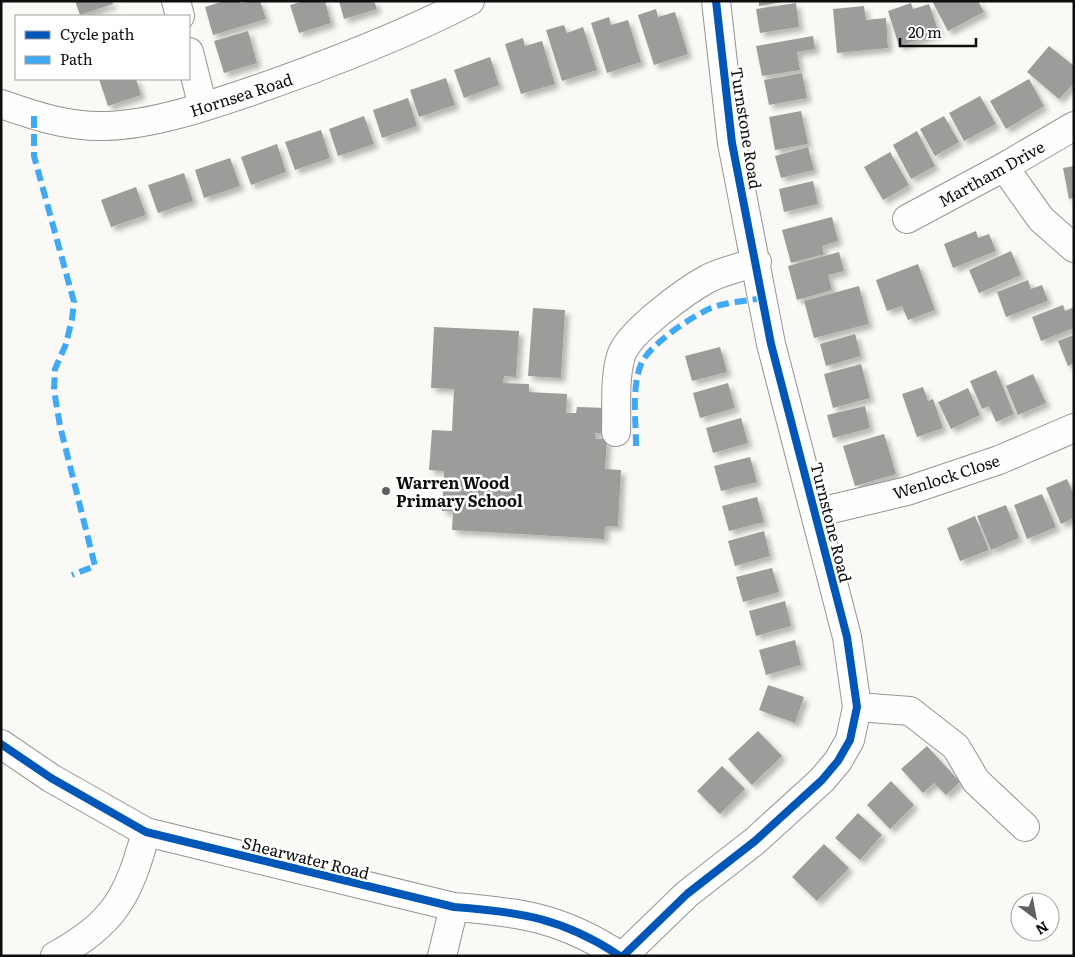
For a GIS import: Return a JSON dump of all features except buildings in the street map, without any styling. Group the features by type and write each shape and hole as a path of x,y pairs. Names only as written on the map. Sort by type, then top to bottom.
{"street":[{"path":"176,1 180,15"},
{"name":"Hornsea Road","path":"1,104 50,121 105,126 165,117 203,107 336,62 434,20 470,1"},
{"name":"Turnstone Road","path":"622,956 687,894 755,842 822,780 838,761 850,740 857,707 847,638 771,344 757,262 732,143 716,1"},
{"path":"190,56 203,107"},
{"name":"Martham Drive","path":"907,220 1074,126"},
{"path":"1004,167 1041,219 1074,248"},
{"path":"616,432 618,372 621,354 632,338 656,315 710,278 757,262"},
{"name":"Wenlock Close","path":"815,513 907,491 999,460 1074,428"},
{"path":"857,707 910,711 956,747 976,781 1025,827"},
{"name":"Shearwater Road","path":"1,744 51,778 146,832 454,907 506,911 558,922 622,956"},
{"path":"54,956 83,940 112,914 134,875 146,832"},
{"path":"442,956 454,907"}],"marked path":[{"path":"34,116 34,156 74,302 66,344 55,369 54,390 60,426 95,566 72,575"},
{"path":"636,446 636,382 642,362 647,355 673,331 711,308 723,304 763,298"}],"cycle path":[{"path":"623,956 687,894 755,841 822,780 838,761 850,740 857,707 847,637 771,344 732,143 716,1"},
{"path":"1,744 51,778 146,832 454,907 500,911 540,919 579,933 620,956"}],"place":[{"name":"Warren Wood Primary School","path":"386,491"}]}
